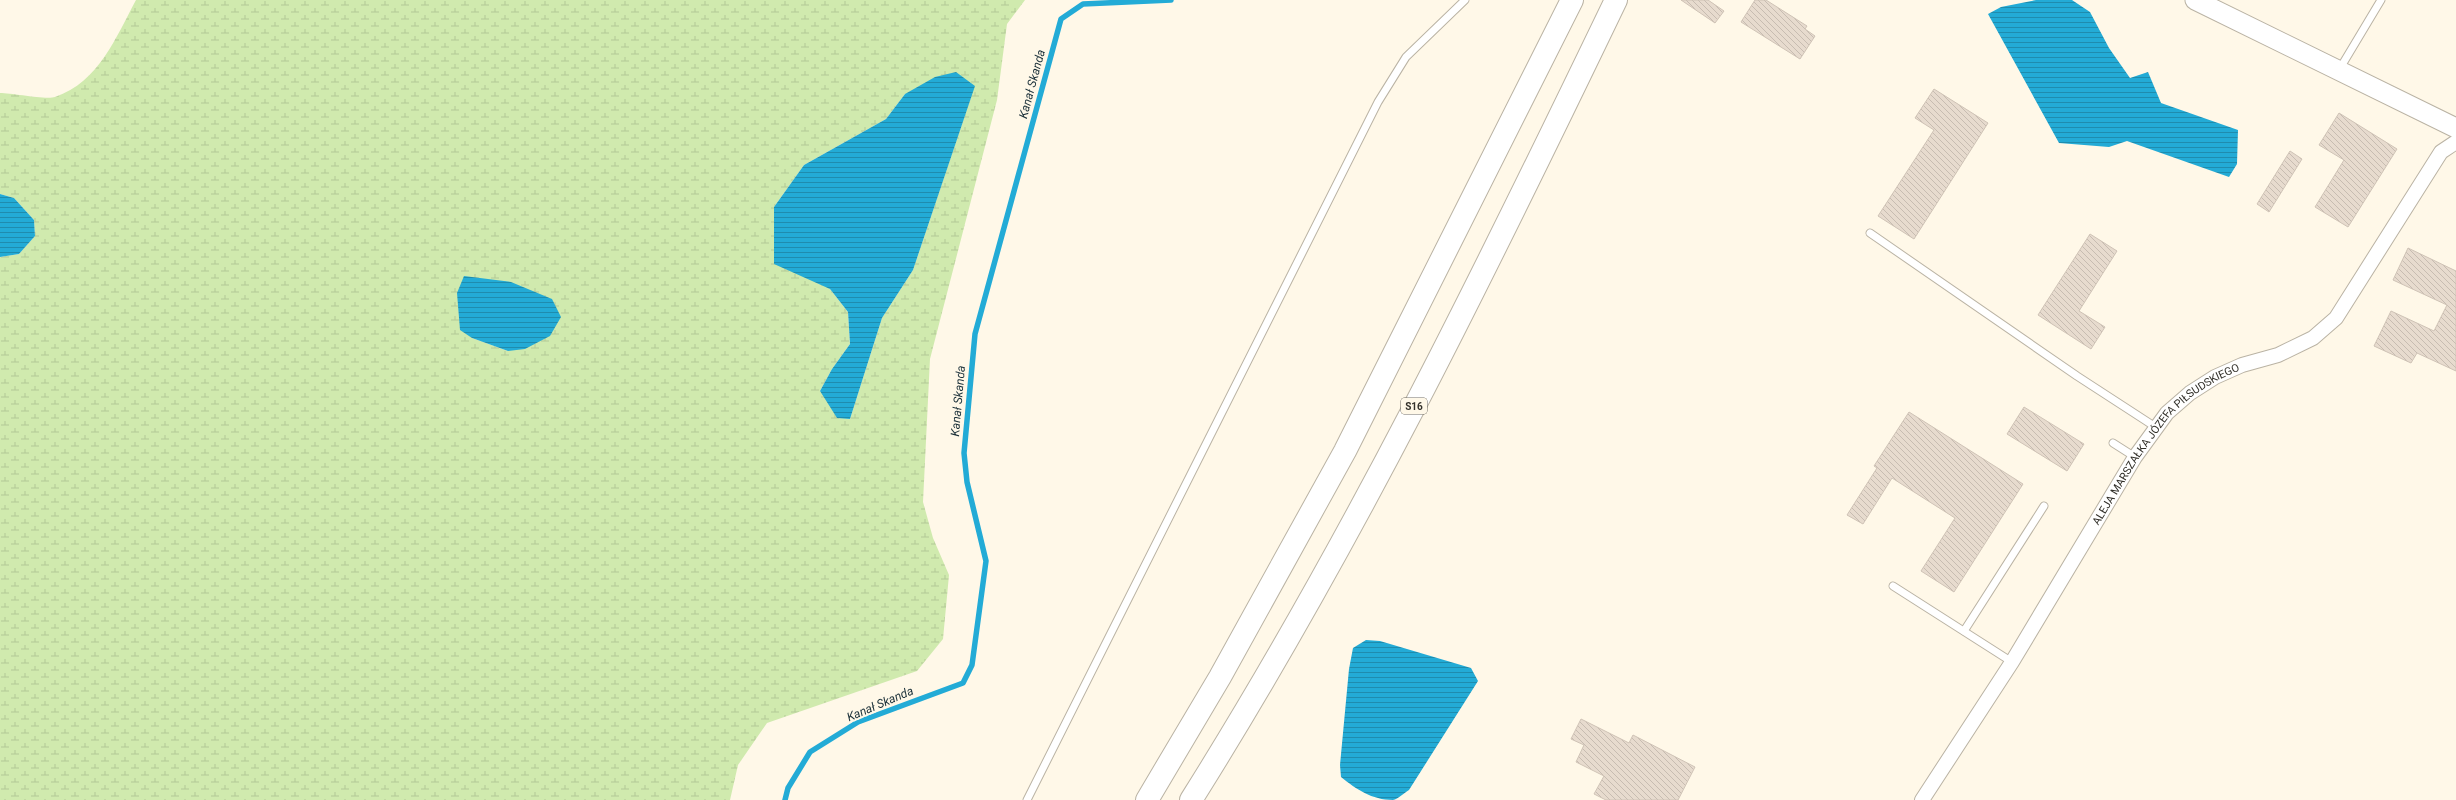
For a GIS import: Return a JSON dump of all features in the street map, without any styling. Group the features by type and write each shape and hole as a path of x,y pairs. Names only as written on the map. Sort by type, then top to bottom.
{"highway":[{"path":"1147,800 1220,677 1345,451 1572,0"},
{"name":"S16","path":"1191,800 1255,699 1428,380 1504,232 1616,0"}],"street":[{"path":"2195,0 2456,128"},
{"name":"ALEJA MARSZAŁKA JÓZEFA PIŁSUDSKIEGO","path":"1922,800 2012,662 2135,457 2167,413 2190,393 2242,364 2278,355 2313,338 2336,318 2441,152 2456,142"}],"lane":[{"path":"1027,800 1378,102 1406,57 1465,0"},
{"path":"2339,70 2381,0"},
{"path":"1870,233 2077,376 2156,428"},
{"path":"2113,443 2135,457"},
{"path":"1964,631 2044,506"},
{"path":"1893,586 2012,662"}],"green space":[{"path":"136,0 1025,0 1007,24 997,100 930,359 923,502 933,538 949,575 943,639 917,671 767,723 738,765 730,800 0,800 0,257 19,254 35,236 34,220 14,198 0,194 0,93 51,98 70,90 83,81 104,57","holes":["905,94 971,97 913,270 882,318 850,419 820,391 832,369 850,344 848,312 830,289 775,230 774,207 804,165 886,119","464,276 508,351 472,338"]}],"water":[{"path":"2036,0 2072,0 2090,12 2109,48 2130,78 2148,72 2161,103 2238,130 2237,164 2229,177 2127,141 2109,147 2059,143 1988,14 2001,7"},
{"path":"956,72 975,86 913,270 882,318 850,419 837,418 820,391 832,369 850,344 848,312 830,289 774,264 774,207 804,165 886,119 905,94 935,77"},
{"path":"0,194 14,198 34,220 35,236 19,254 0,257"},
{"path":"464,276 511,282 552,299 561,317 550,336 525,349 508,351 472,338 460,330 457,293"},
{"path":"1366,640 1380,641 1471,668 1478,681 1409,790 1393,800 1385,800 1371,796 1352,786 1341,777 1340,765 1349,669 1353,648"}],"building":[{"path":"1681,0 1708,0 1724,11 1715,23"},
{"path":"1755,0 1766,0 1807,26 1805,29 1815,36 1800,59 1741,22"},
{"path":"1934,89 1988,123 1914,239 1878,216 1934,130 1915,118"},
{"path":"2339,113 2397,149 2348,227 2315,207 2344,160 2319,145"},
{"path":"2290,151 2302,159 2269,212 2257,204"},
{"path":"2090,234 2117,251 2079,311 2105,327 2091,349 2038,315"},
{"path":"2408,248 2456,271 2456,371 2417,353 2411,363 2374,346 2391,311 2434,331 2447,305 2393,280"},
{"path":"2024,407 2084,444 2067,471 2007,434"},
{"path":"1909,412 2023,484 1954,592 1921,571 1955,518 1892,478 1863,524 1847,515 1877,468 1874,466"},
{"path":"1581,719 1629,743 1633,735 1695,767 1678,800 1606,800 1594,794 1604,776 1576,762 1584,745 1571,739"}],"waterway":[{"name":"Kanał Skanda","path":"785,800 788,788 810,752 858,722 963,683 972,665 986,561 967,482 964,453 975,334 1061,19 1083,4 1171,0"}]}
